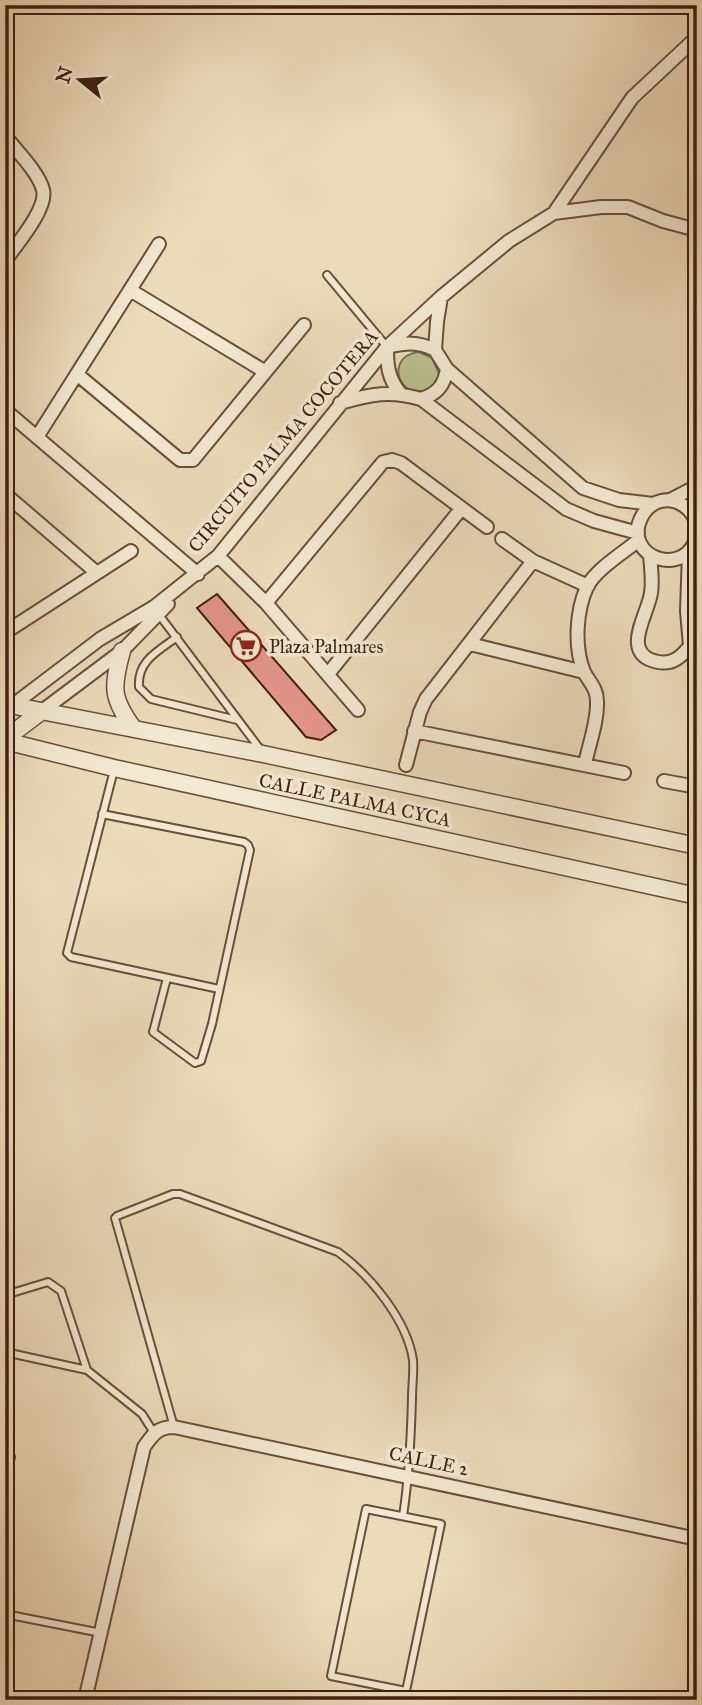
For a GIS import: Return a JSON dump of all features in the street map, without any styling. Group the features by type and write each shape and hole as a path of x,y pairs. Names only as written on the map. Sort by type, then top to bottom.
{"street":[{"path":"554,213 632,98 697,37"},
{"path":"5,135 40,181 44,192 42,206 5,261"},
{"path":"554,213 601,207 628,207 663,221 697,230"},
{"name":"CIRCUITO PALMA COCOTERA","path":"5,740 122,651 184,584 218,556 387,347 441,297 509,241 554,213"},
{"path":"37,437 159,244"},
{"path":"130,290 264,371"},
{"path":"435,350 441,297"},
{"path":"78,375 180,460 193,460 304,325"},
{"path":"400,393 389,373 387,347 409,342 423,344 435,350 447,369 583,488 619,500 653,504 670,500 697,486"},
{"path":"421,399 433,395 441,388 447,369"},
{"path":"340,403 371,394 400,393 421,399 566,509 643,544 663,561 677,559 689,552 697,535"},
{"path":"5,410 198,574"},
{"path":"266,603 383,462 391,460 401,463 487,527"},
{"path":"5,494 97,573"},
{"path":"670,500 681,503 690,511 696,522"},
{"path":"653,504 644,512 639,522 651,594 639,625 637,640 641,651 660,662 680,658 693,647 687,611 689,552"},
{"path":"328,674 461,509"},
{"path":"502,539 533,561 588,586"},
{"path":"585,764 597,699 595,688 584,672 578,637 588,586 609,563 643,544"},
{"path":"7,626 131,551"},
{"path":"218,556 266,603 358,710"},
{"path":"406,765 425,699 470,645 533,561"},
{"name":"CIRCUITO PALMA COCOTERA","path":"8,707 100,639 157,611"},
{"path":"470,645 584,672"},
{"path":"122,651 114,681 120,711 134,729"},
{"name":"CALLE PALMA CYCA","path":"8,707 42,711 263,754 697,846"},
{"path":"414,731 624,773"},
{"name":"CALLE PALMA CYCA","path":"5,740 114,768 697,897"},
{"path":"664,781 697,787"},
{"name":"CALLE 2","path":"154,1433 163,1427 174,1427 697,1539"},
{"path":"85,1700 145,1447 154,1433"}],"lane":[{"path":"327,275 387,347"},
{"path":"157,611 263,754"},
{"path":"177,638 144,662 139,687 151,699 237,720"},
{"path":"114,768 67,953 71,957 219,989"},
{"path":"102,814 244,842 250,850 201,1061 195,1063 153,1032 167,978"},
{"path":"174,1427 115,1219 180,1194 338,1252 358,1266 379,1292 405,1333 413,1361 409,1476 403,1516"},
{"path":"5,1295 48,1282 61,1291 87,1370"},
{"path":"5,1352 87,1370 142,1414 154,1433"},
{"path":"5,1480 11,1457"},
{"path":"366,1509 403,1516 441,1524 406,1691 331,1676 366,1509"},
{"path":"5,1614 101,1633"}],"green space":[{"path":"419,352 432,358 441,378 429,389 418,392 409,390 402,383 399,373 400,364 406,356"}],"building":[{"name":"Plaza Palmares","path":"217,594 336,730 321,740 306,737 197,608"}],"place":[{"name":"Plaza Palmares","path":"246,646"}]}
